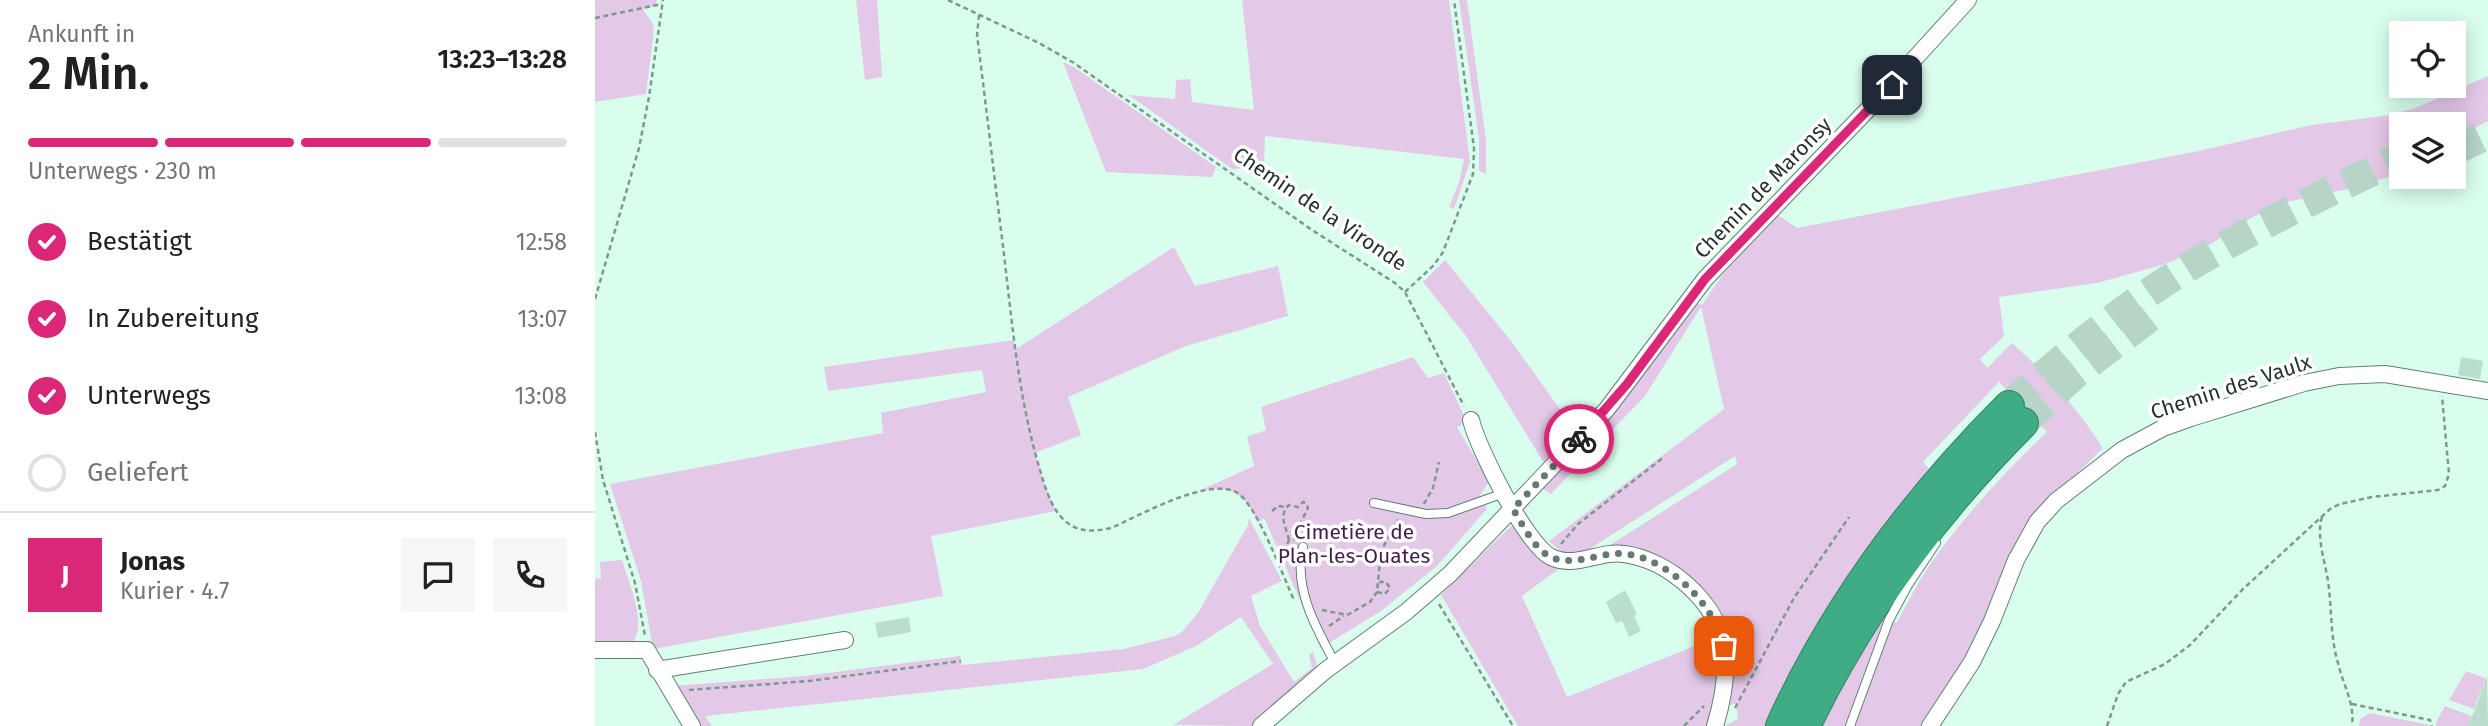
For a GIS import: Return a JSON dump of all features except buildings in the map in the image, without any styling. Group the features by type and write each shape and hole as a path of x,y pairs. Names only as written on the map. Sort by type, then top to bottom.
{"highway":[{"path":"1781,726 1812,662 1879,557 1947,471 2015,415"},
{"path":"1805,726 1837,663 1895,572 2015,415"}],"street":[{"name":"Chemin de Maronsy","path":"1261,726 1335,663 1431,593 1513,509 1607,408 1712,271 1886,91 1968,0"},
{"name":"Chemin des Vaulx","path":"1930,726 1972,662 1992,621 2016,560 2037,522 2056,501 2122,450 2163,428 2191,418 2322,379 2371,373 2409,376 2488,391"},
{"path":"1471,420 1475,437 1504,493 1540,550 1555,559 1575,561 1623,553 1653,563 1684,583 1711,614 1722,639 1726,665 1715,726"},
{"path":"657,670 845,640"},
{"path":"595,650 647,650 692,726"}],"lane":[{"path":"1987,475 2015,415"},
{"path":"1374,503 1419,512 1448,513 1504,493"},
{"path":"1850,726 1889,620 1908,585 1944,532"},
{"path":"1303,547 1300,563 1301,583 1335,663"}],"path":[{"name":"Chemin de la Vironde","path":"948,0 1039,43 1074,63 1248,186 1405,292 1471,420"},
{"path":"1405,292 1443,252 1473,174 1474,148 1454,0"},
{"path":"595,19 663,2 639,148 595,299"},
{"path":"979,15 977,35 1021,390 1032,441 1053,505 1061,517 1072,526 1096,531 1111,528 1196,492 1227,489 1245,500 1255,515 1298,609"},
{"path":"2107,726 2118,694 2126,681 2156,670 2182,652 2317,518 2347,502 2438,490 2445,486 2449,474 2441,383"},
{"path":"595,432 603,480 640,599 647,650"},
{"path":"1562,543 1578,524 1664,457"},
{"path":"1419,512 1431,492 1439,462"},
{"path":"1272,511 1278,506 1286,507 1292,504 1298,507 1303,502 1308,504 1296,539 1289,540"},
{"path":"1286,507 1283,514 1289,540 1285,550 1287,559 1291,564 1300,563"},
{"path":"1321,635 1331,623 1370,602 1377,592 1381,551 1390,532 1406,510"},
{"path":"1737,706 1794,598 1849,517"},
{"path":"2322,517 2320,530 2336,656 2352,704 2352,726"},
{"path":"1287,533 1297,532"},
{"path":"1377,592 1385,594 1390,589 1386,582 1379,582"},
{"path":"1431,593 1513,726"},
{"path":"1307,602 1333,613 1347,615"},
{"path":"670,692 809,681 961,661"},
{"path":"1684,726 1723,690"},
{"path":"2352,704 2430,720 2432,726"}],"green space":[{"path":"595,0 657,0 655,6 643,9 654,30 646,94 595,102"},
{"path":"856,0 877,0 882,77 865,80"},
{"path":"1242,0 1449,0 1470,162 1454,209 1449,207 1464,159 1265,136 1264,167 1232,169 1129,95 1175,99 1176,80 1190,79 1192,102 1254,110"},
{"path":"1459,0 1467,0 1486,141 1486,174 1479,171 1479,139"},
{"path":"1063,62 1074,67 1216,167 1212,177 1106,172"},
{"path":"2488,76 2488,121 2468,131 2470,144 2466,146 2466,112 2401,112 2438,98 2466,98 2466,86"},
{"path":"2389,115 2389,177 2357,187 2282,203 2253,217 2206,247 2162,265 2097,283 1999,297 2004,336 1980,359 1987,368 2012,343 2061,392 2103,448 2033,516 1971,655 1923,726 1818,726 1875,619 1897,622 1925,573 1956,530 2000,479 2047,432 1999,382 1923,462 1931,471 1859,563 1783,687 1766,726 1724,726 1738,719 1736,704 1727,705 1733,665 1727,627 1710,600 1645,552 1629,547 1607,547 1737,464 1735,456 1580,555 1561,552 1549,541 1724,409 1701,307 1645,396 1551,494 1543,489 1616,411 1695,303 1702,305 1723,274 1777,214 1797,228 2194,152 2311,125"},
{"path":"1174,247 1195,286 1278,266 1288,316 1186,346 1068,397 1081,435 1035,453 1056,511 931,536 943,596 653,649 641,581 610,484 883,433 881,413 986,392 982,370 828,391 824,367 1014,340 1016,349"},
{"path":"1445,260 1511,341 1577,433 1544,463 1466,336 1423,282"},
{"name":"Cimetière de Plan-les-Ouates","path":"1413,357 1428,378 1444,373 1467,422 1457,427 1489,482 1480,495 1487,509 1437,566 1381,611 1321,648 1264,518 1258,523 1253,512 1235,492 1208,489 1196,492 1254,466 1247,437 1266,430 1261,407"},
{"path":"1249,518 1282,581 1251,596 1260,626 1294,682 1312,668 1309,655 1313,652 1318,669 1253,726 1173,725 1273,664 1241,617 1196,646 1143,669 705,716 712,726 698,726 672,686 804,676 960,656 962,665 1123,649 1175,636 1182,632 1198,613 1248,525"},
{"path":"1511,526 1519,527 1546,560 1560,568 1522,596 1567,697 1717,637 1722,669 1708,726 1518,726 1441,595"},
{"path":"622,560 636,604 636,637 630,644 595,645 595,579 601,578 600,562"},
{"path":"2466,671 2486,678 2474,709 2449,700"},
{"path":"2445,706 2472,716 2468,726 2436,726"},
{"path":"2370,713 2430,726 2359,726 2360,719"}],"tunnel":[{"path":"2466,145 2488,134"},
{"path":"2009,406 2087,339 2171,278 2256,229 2389,163"},
{"path":"2023,423 2075,374 2154,314"}],"way so far":[{"path":"1579,439 1513,509 1540,550 1555,559 1575,561 1623,553 1653,563 1677,577 1705,605 1717,624 1724,646"}],"route":[{"path":"1579,439 1627,384 1705,279 1892,85"}]}
